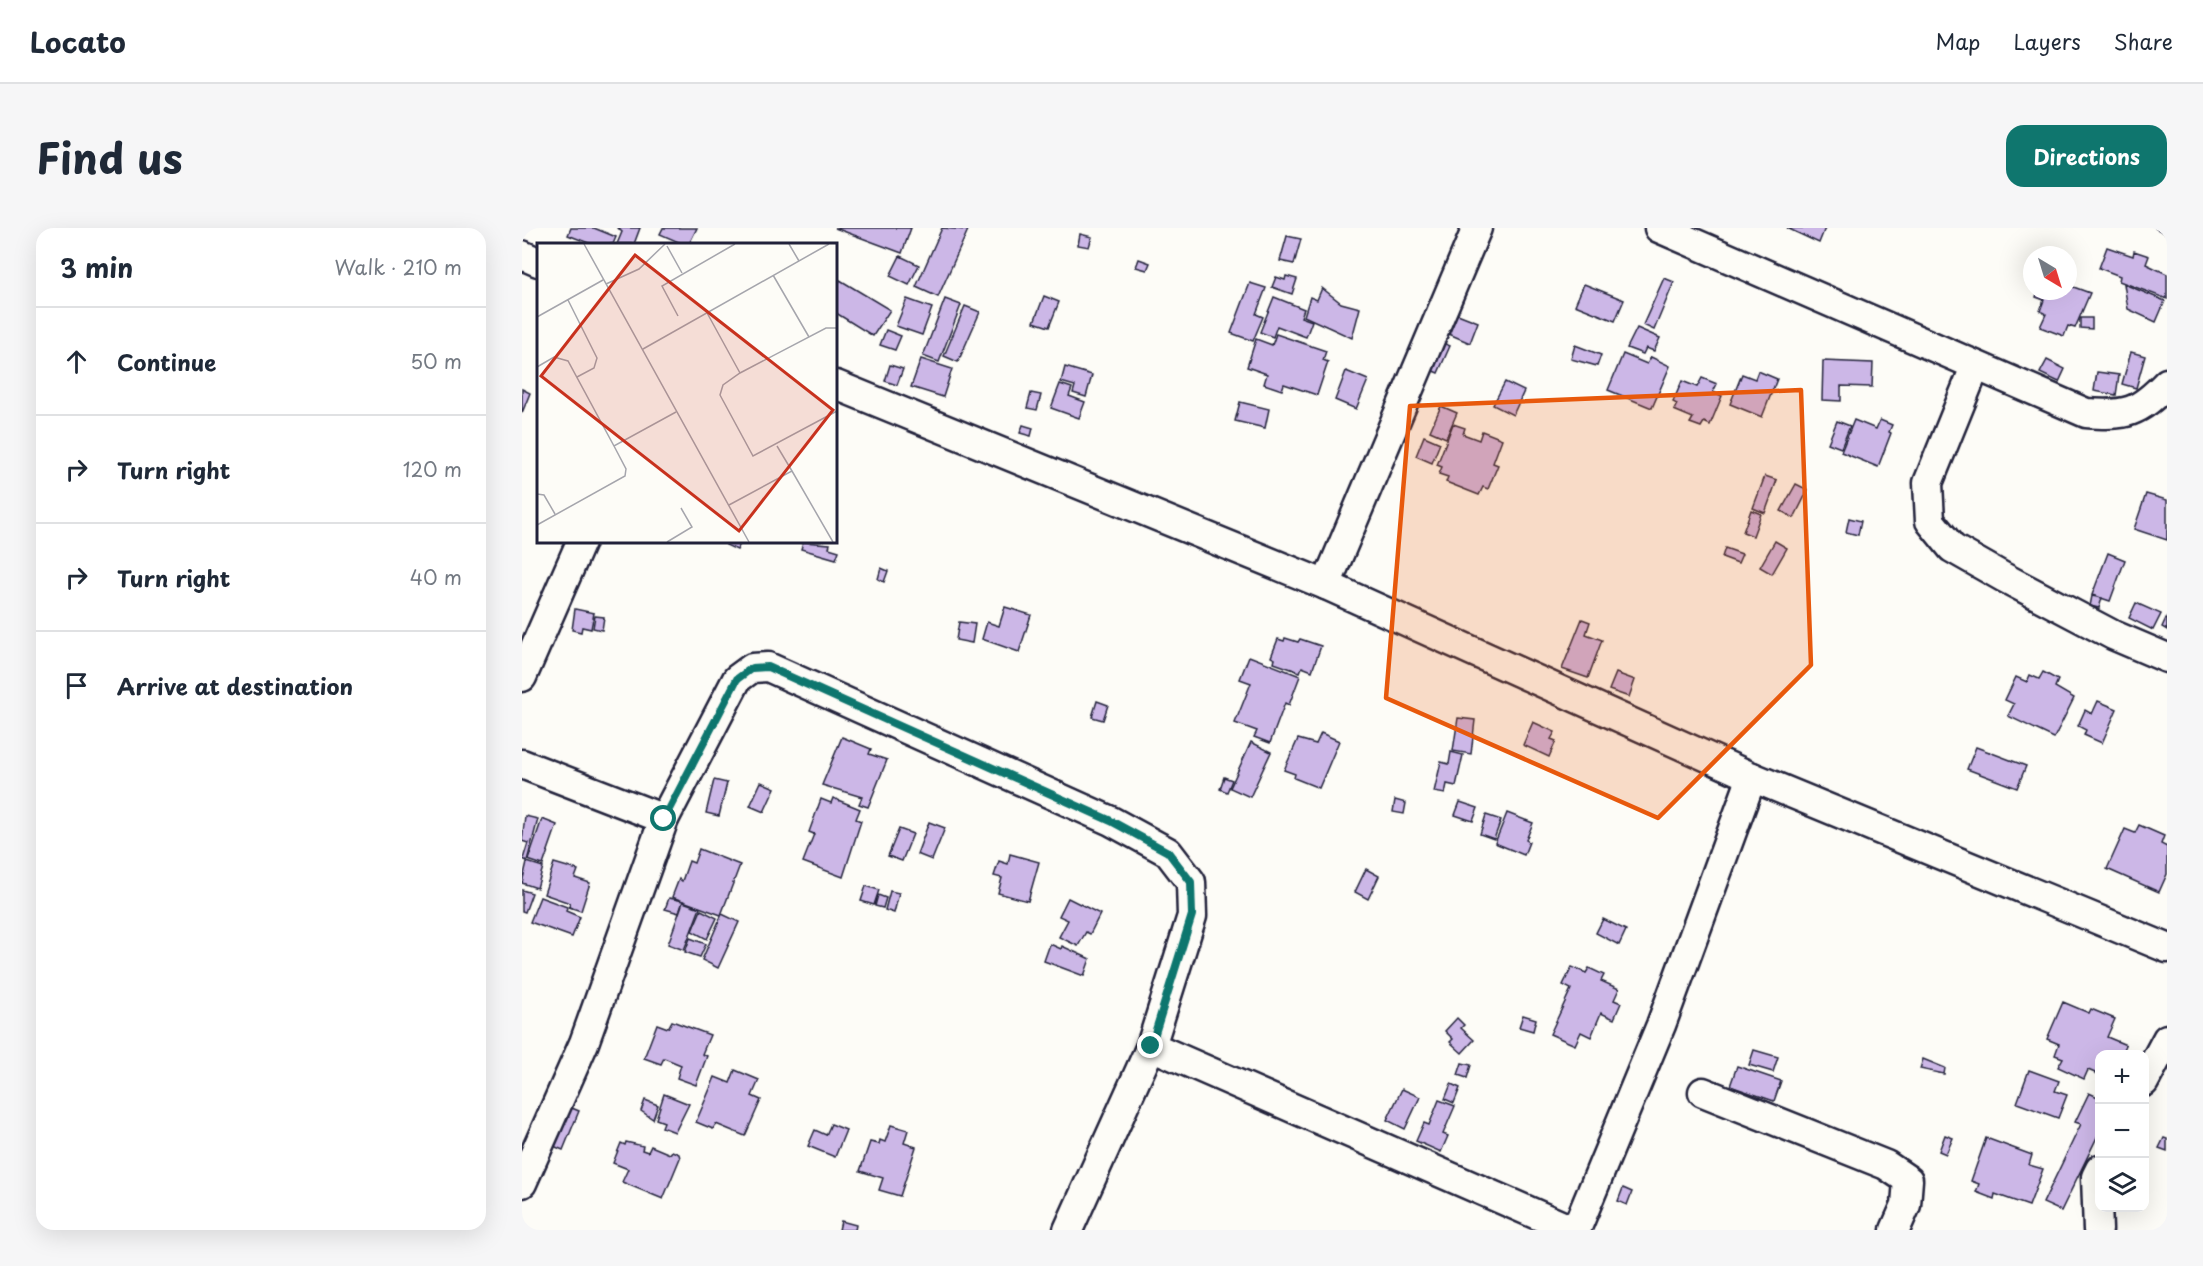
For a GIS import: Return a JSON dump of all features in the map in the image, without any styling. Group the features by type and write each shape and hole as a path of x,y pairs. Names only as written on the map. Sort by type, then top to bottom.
{"street":[{"path":"1326,585 1477,228"},
{"path":"1659,228 1975,367 2086,413 2118,416 2148,404 2167,383"},
{"path":"522,255 537,262"},
{"path":"1975,367 1928,483 1930,521 1952,548 2113,635 2167,658"},
{"path":"837,385 1326,585 1752,777 2167,948"},
{"path":"522,677 581,543"},
{"path":"522,1183 584,1043 664,819 737,679 752,668 768,667 1111,821 1168,852 1191,882 1192,915 1151,1046 1068,1230"},
{"path":"522,764 664,819"},
{"path":"1151,1046 1574,1230 1661,1025 1752,777"},
{"path":"2149,1074 2167,1039"},
{"path":"1703,1092 1887,1165 1908,1180 1906,1205 1896,1230"},
{"path":"2097,1212 2098,1230"}],"highlighted area":[{"path":"1801,390 1811,665 1658,818 1386,698 1410,406"}],"building":[{"path":"571,228 594,228 616,237 613,243 588,243 568,235"},
{"path":"618,228 640,228 634,243 617,243 622,232"},
{"path":"663,228 697,228 690,243 681,243 660,234"},
{"path":"835,228 911,228 902,253"},
{"path":"942,228 968,230 938,297 916,287"},
{"path":"1787,228 1825,228 1819,243"},
{"path":"2155,228 2167,228 2167,234"},
{"path":"1080,234 1092,237 1089,247 1078,245"},
{"path":"1287,236 1301,239 1294,264 1280,261"},
{"path":"2107,247 2133,256 2134,251 2149,256 2146,264 2167,274 2167,299 2119,281 2120,276 2099,268"},
{"path":"900,256 919,265 909,285 890,276"},
{"path":"1139,259 1150,263 1147,270 1136,267"},
{"path":"1286,276 1297,279 1292,294 1272,287 1276,277 1285,280"},
{"path":"1664,278 1674,282 1654,330 1643,325"},
{"path":"840,280 890,310 873,336 837,314 837,286"},
{"path":"1250,283 1266,288 1256,314 1263,317 1253,341 1231,333"},
{"path":"1584,284 1624,300 1615,321 1575,305"},
{"path":"2124,284 2165,301 2156,322 2128,309"},
{"path":"1322,288 1341,303 1360,308 1352,338 1304,316 1310,297 1317,300"},
{"path":"2077,288 2090,293 2075,328 2068,326 2064,336 2040,327 2046,314 2040,311 2044,300 2077,300"},
{"path":"1044,296 1059,302 1049,327 1034,322"},
{"path":"1274,297 1304,309 1301,317 1312,321 1306,337 1277,326 1273,337 1260,332"},
{"path":"907,299 932,308 922,335 896,326"},
{"path":"945,299 961,305 939,362 923,356"},
{"path":"965,306 980,312 958,362 944,356"},
{"path":"1450,311 1478,322 1470,343 1442,331"},
{"path":"2080,318 2092,318 2092,329 2080,328"},
{"path":"1637,328 1660,338 1654,351 1646,348 1643,354 1627,348"},
{"path":"886,330 901,336 895,350 880,345"},
{"path":"1276,334 1326,351 1323,360 1328,362 1317,395 1284,384 1282,390 1264,384 1267,374 1247,367 1256,339 1272,345"},
{"path":"1438,341 1450,346 1438,373 1426,368"},
{"path":"1575,345 1601,355 1597,366 1571,359"},
{"path":"2131,352 2145,356 2136,388 2122,384"},
{"path":"1623,354 1647,364 1651,357 1670,366 1652,408 1608,390"},
{"path":"921,359 952,369 943,397 911,387"},
{"path":"2047,360 2065,369 2059,382 2040,373"},
{"path":"1823,361 1873,363 1872,387 1841,386 1841,401 1822,400"},
{"path":"890,365 903,369 897,385 885,381"},
{"path":"1065,367 1092,375 1086,397 1073,393 1075,386 1061,382"},
{"path":"1346,371 1368,380 1356,409 1335,400"},
{"path":"1758,371 1777,379 1762,417 1730,404 1742,374 1755,379"},
{"path":"2097,372 2119,375 2116,395 2094,391"},
{"path":"1702,378 1717,384 1713,392 1722,396 1710,425 1704,422 1701,427 1690,423 1693,418 1674,410 1677,404 1673,402 1682,381 1697,387"},
{"path":"1505,382 1524,391 1513,415 1493,405"},
{"path":"1060,384 1072,388 1069,396 1085,402 1079,418 1051,408"},
{"path":"522,389 530,393 522,413"},
{"path":"1031,393 1041,395 1037,410 1027,408"},
{"path":"1240,402 1269,409 1265,428 1235,421"},
{"path":"1441,406 1457,413 1446,438 1430,431"},
{"path":"1854,420 1876,429 1880,420 1892,425 1878,467 1841,452"},
{"path":"1837,421 1850,426 1841,448 1828,443"},
{"path":"1453,424 1465,428 1463,434 1479,440 1482,431 1502,439 1493,463 1498,465 1488,489 1483,487 1479,495 1446,482 1448,477 1439,474 1442,467 1437,465"},
{"path":"1023,425 1033,428 1031,436 1020,433"},
{"path":"1424,436 1440,443 1432,463 1416,456"},
{"path":"1765,476 1777,480 1765,513 1753,508"},
{"path":"1796,484 1808,490 1794,518 1781,511"},
{"path":"2146,494 2167,500 2167,540 2134,529"},
{"path":"1751,510 1761,514 1753,536 1743,532"},
{"path":"1849,518 1861,521 1858,535 1846,532"},
{"path":"1775,541 1787,548 1772,574 1760,567"},
{"path":"727,543 740,543 737,550 726,545"},
{"path":"803,543 816,543 830,544 829,548 839,551 836,559 801,549"},
{"path":"1725,548 1742,554 1738,563 1722,557"},
{"path":"2108,553 2125,560 2110,601 2092,595"},
{"path":"881,568 888,571 884,582 878,579"},
{"path":"2092,596 2102,598 2099,608 2090,606"},
{"path":"2136,603 2161,614 2153,630 2129,618"},
{"path":"1005,607 1031,615 1019,652 982,639 987,622 999,626"},
{"path":"575,609 594,613 591,629 582,627 581,632 572,630"},
{"path":"595,616 604,617 602,630 593,628"},
{"path":"2167,616 2167,630 2162,627"},
{"path":"1582,619 1590,622 1586,634 1602,640 1588,678 1562,669"},
{"path":"959,622 975,624 972,643 956,640"},
{"path":"1285,638 1298,642 1300,639 1321,646 1312,671 1302,667 1300,672 1274,663 1275,659 1271,657 1278,639 1284,641"},
{"path":"1249,656 1300,676 1289,705 1285,703 1270,743 1254,737 1257,731 1235,723 1251,683 1240,679"},
{"path":"2043,672 2058,680 2055,687 2074,698 2054,738 2008,716 2014,704 2005,700 2016,677 2027,682 2030,675 2039,679"},
{"path":"1616,673 1635,680 1629,697 1609,690"},
{"path":"1097,701 1108,705 1103,720 1092,717"},
{"path":"2098,701 2117,709 2102,743 2084,735 2086,730 2078,726 2085,710 2092,714"},
{"path":"1458,718 1475,720 1471,754 1453,751"},
{"path":"1533,722 1555,732 1551,739 1556,741 1549,757 1523,745"},
{"path":"1321,733 1339,741 1319,788 1294,778 1295,774 1284,770 1298,739 1316,744"},
{"path":"842,737 871,749 869,754 887,760 868,807 859,804 862,797 822,785"},
{"path":"1251,742 1271,752 1250,797 1230,788"},
{"path":"1976,747 2026,766 2017,788 1967,769"},
{"path":"1451,752 1463,755 1456,786 1447,784 1445,794 1434,792 1441,762 1449,764"},
{"path":"1224,777 1232,780 1227,792 1220,789"},
{"path":"714,780 727,783 719,816 706,813"},
{"path":"761,782 775,788 764,812 750,806"},
{"path":"833,798 860,809 856,819 861,821 843,877 803,862 814,834 809,832 821,799 831,803"},
{"path":"1395,800 1406,803 1404,814 1393,812"},
{"path":"1460,802 1478,808 1473,821 1455,815"},
{"path":"1507,813 1533,823 1526,840 1529,842 1524,855 1495,843"},
{"path":"1486,815 1501,820 1494,839 1480,834"},
{"path":"525,816 538,819 527,861 523,859 528,843 522,841"},
{"path":"542,819 557,825 543,865 528,860"},
{"path":"929,822 945,828 932,860 917,854"},
{"path":"2139,825 2164,836 2161,844 2167,847 2167,874 2159,892 2107,869 2125,829 2135,833"},
{"path":"899,829 913,834 902,861 888,856"},
{"path":"699,849 740,865 721,915 672,897 679,879 682,881 689,861 694,863"},
{"path":"1010,854 1039,862 1028,901 998,893 1002,878 994,876 999,861 1008,864"},
{"path":"527,862 543,867 537,888 522,883"},
{"path":"554,863 578,870 575,878 590,883 581,911 569,907 570,903 544,894"},
{"path":"1366,869 1379,876 1368,899 1355,892"},
{"path":"866,886 879,890 874,905 861,901"},
{"path":"522,890 532,893 525,912 522,911"},
{"path":"890,891 899,893 894,913 885,910"},
{"path":"878,895 886,898 883,908 875,906"},
{"path":"540,897 567,907 566,911 580,917 572,937 530,922"},
{"path":"669,898 683,901 679,913 665,909"},
{"path":"1068,898 1100,914 1090,934 1086,932 1078,946 1059,937 1068,920 1059,916"},
{"path":"683,902 700,908 684,950 668,944"},
{"path":"701,910 717,918 707,939 692,931"},
{"path":"722,914 739,922 718,968 702,960"},
{"path":"1603,919 1626,930 1619,945 1596,933"},
{"path":"690,938 706,944 700,957 685,952"},
{"path":"1050,944 1061,949 1062,946 1090,959 1084,976 1044,961"},
{"path":"1572,967 1586,973 1589,968 1604,975 1601,981 1619,989 1614,1000 1621,1003 1614,1019 1601,1013 1591,1037 1581,1032 1575,1045 1550,1034 1571,989 1563,985"},
{"path":"2063,1002 2089,1013 2091,1009 2115,1019 2107,1037 2126,1045 2124,1050 2095,1050 2095,1073 2088,1070 2084,1079 2058,1067 2063,1058 2055,1055 2059,1044 2047,1039"},
{"path":"1523,1015 1536,1019 1533,1031 1519,1027"},
{"path":"1457,1018 1464,1025 1461,1028 1474,1040 1462,1053 1450,1042 1453,1039 1445,1031"},
{"path":"672,1021 710,1035 702,1054 707,1056 696,1085 677,1078 681,1065 664,1058 661,1064 644,1058 657,1024 668,1028"},
{"path":"1754,1050 1778,1057 1773,1072 1749,1065"},
{"path":"1923,1059 1945,1068 1944,1074 1920,1069"},
{"path":"1462,1063 1471,1065 1467,1078 1458,1075"},
{"path":"1737,1066 1781,1081 1774,1101 1730,1086"},
{"path":"735,1070 759,1080 752,1096 761,1100 745,1136 716,1124 713,1129 696,1122 715,1077 730,1083"},
{"path":"2029,1070 2059,1081 2055,1091 2067,1095 2058,1118 2017,1103"},
{"path":"1451,1084 1460,1088 1454,1103 1445,1099"},
{"path":"1402,1089 1420,1097 1405,1129 1387,1120"},
{"path":"2089,1093 2095,1096 2095,1141 2061,1211 2043,1203 2081,1124 2075,1122"},
{"path":"664,1094 689,1104 675,1132 662,1127 664,1122 656,1119"},
{"path":"645,1100 658,1105 653,1119 641,1111"},
{"path":"1439,1100 1455,1106 1443,1134 1448,1136 1441,1152 1416,1141 1424,1123 1429,1125"},
{"path":"567,1106 579,1111 563,1150 551,1145"},
{"path":"831,1124 846,1130 835,1157 808,1146 815,1130 826,1135"},
{"path":"891,1125 908,1130 904,1143 916,1147 900,1196 879,1190 883,1178 860,1171 870,1142 879,1144 880,1140 885,1142"},
{"path":"1945,1135 1953,1138 1946,1154 1939,1151"},
{"path":"1986,1138 2032,1155 2029,1165 2043,1169 2029,1206 1995,1194 1994,1199 1976,1192 1979,1184 1971,1181"},
{"path":"2164,1138 2167,1139 2167,1151 2159,1148"},
{"path":"626,1142 643,1146 642,1150 648,1152 651,1146 670,1154 672,1151 679,1154 680,1158 663,1199 622,1182 628,1169 613,1163 621,1143 625,1145"},
{"path":"1623,1188 1632,1192 1627,1205 1618,1201"},
{"path":"841,1221 856,1225 855,1230 839,1230"}],"route":[{"path":"664,819 737,679 752,668 768,667 1111,821 1168,852 1191,882 1192,915 1151,1046"}]}
